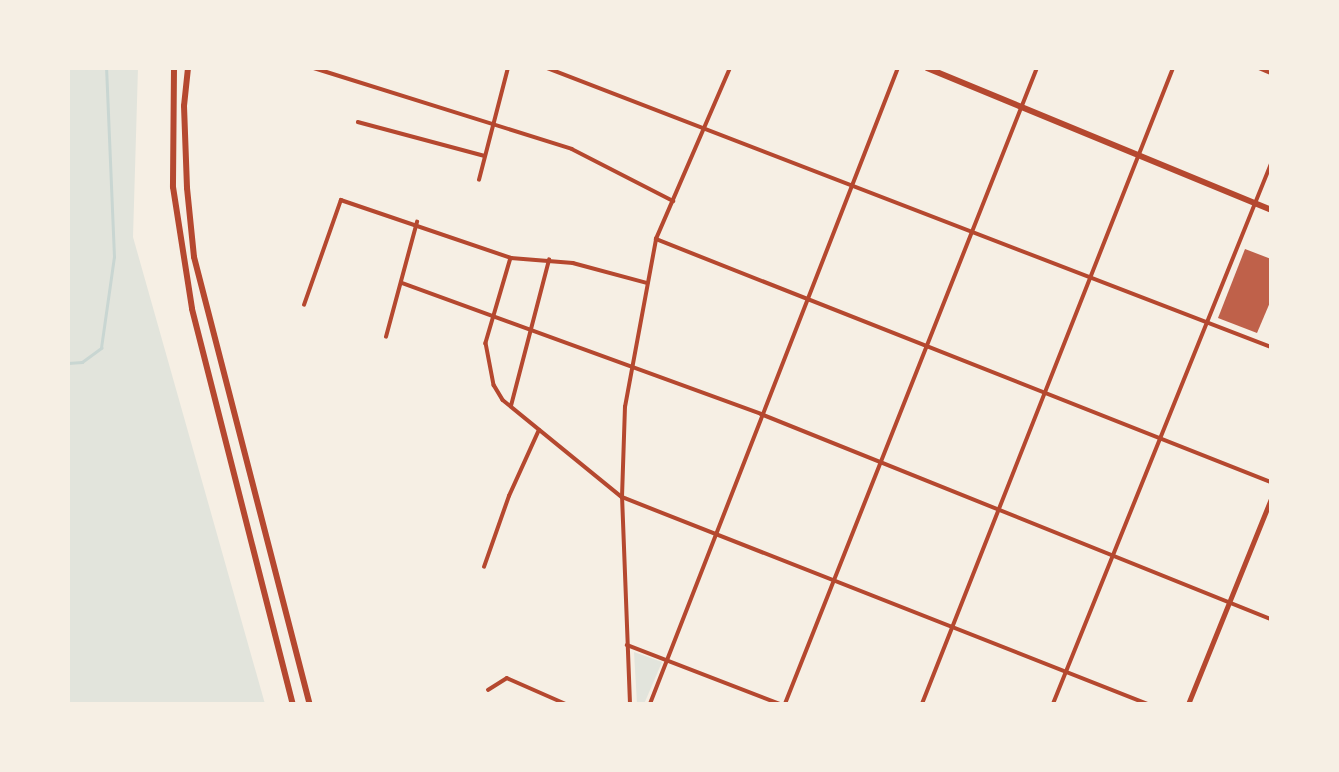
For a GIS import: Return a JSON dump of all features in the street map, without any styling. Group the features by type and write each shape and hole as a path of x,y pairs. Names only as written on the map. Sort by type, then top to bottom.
{"highway":[{"path":"174,68 173,187 192,309 293,704"},
{"path":"188,68 187,188 194,257 310,704"},
{"path":"926,68 1271,210"}],"street":[{"path":"314,68 572,149 673,201"},
{"path":"479,180 508,68"},
{"path":"547,68 854,183 1271,347"},
{"path":"631,704 622,450 632,366 656,239 729,69 722,68"},
{"path":"650,704 898,68"},
{"path":"627,645 783,704 1037,68"},
{"path":"922,704 1173,68"},
{"path":"1259,68 1271,73"},
{"path":"358,122 485,156"},
{"path":"1053,704 1271,164"},
{"path":"304,305 341,200 417,222 511,258 549,260 647,283"},
{"path":"386,337 417,222"},
{"path":"656,239 809,296 1271,482"},
{"path":"511,258 486,343 494,385 511,406 622,497 716,530 1148,704"},
{"path":"511,406 549,260"},
{"path":"402,283 761,414 1271,619"},
{"path":"484,567 509,496 539,429"},
{"path":"1188,704 1271,499"},
{"path":"488,690 507,678 566,704"}],"shaded area":[{"path":"68,68 138,68 133,237 265,704 68,704"},
{"path":"634,652 662,662 644,704 637,704"}],"building":[{"path":"1245,249 1271,259 1271,300 1257,333 1218,318"}],"waterway":[{"path":"68,363 82,362 101,348 114,257 106,68"}]}
